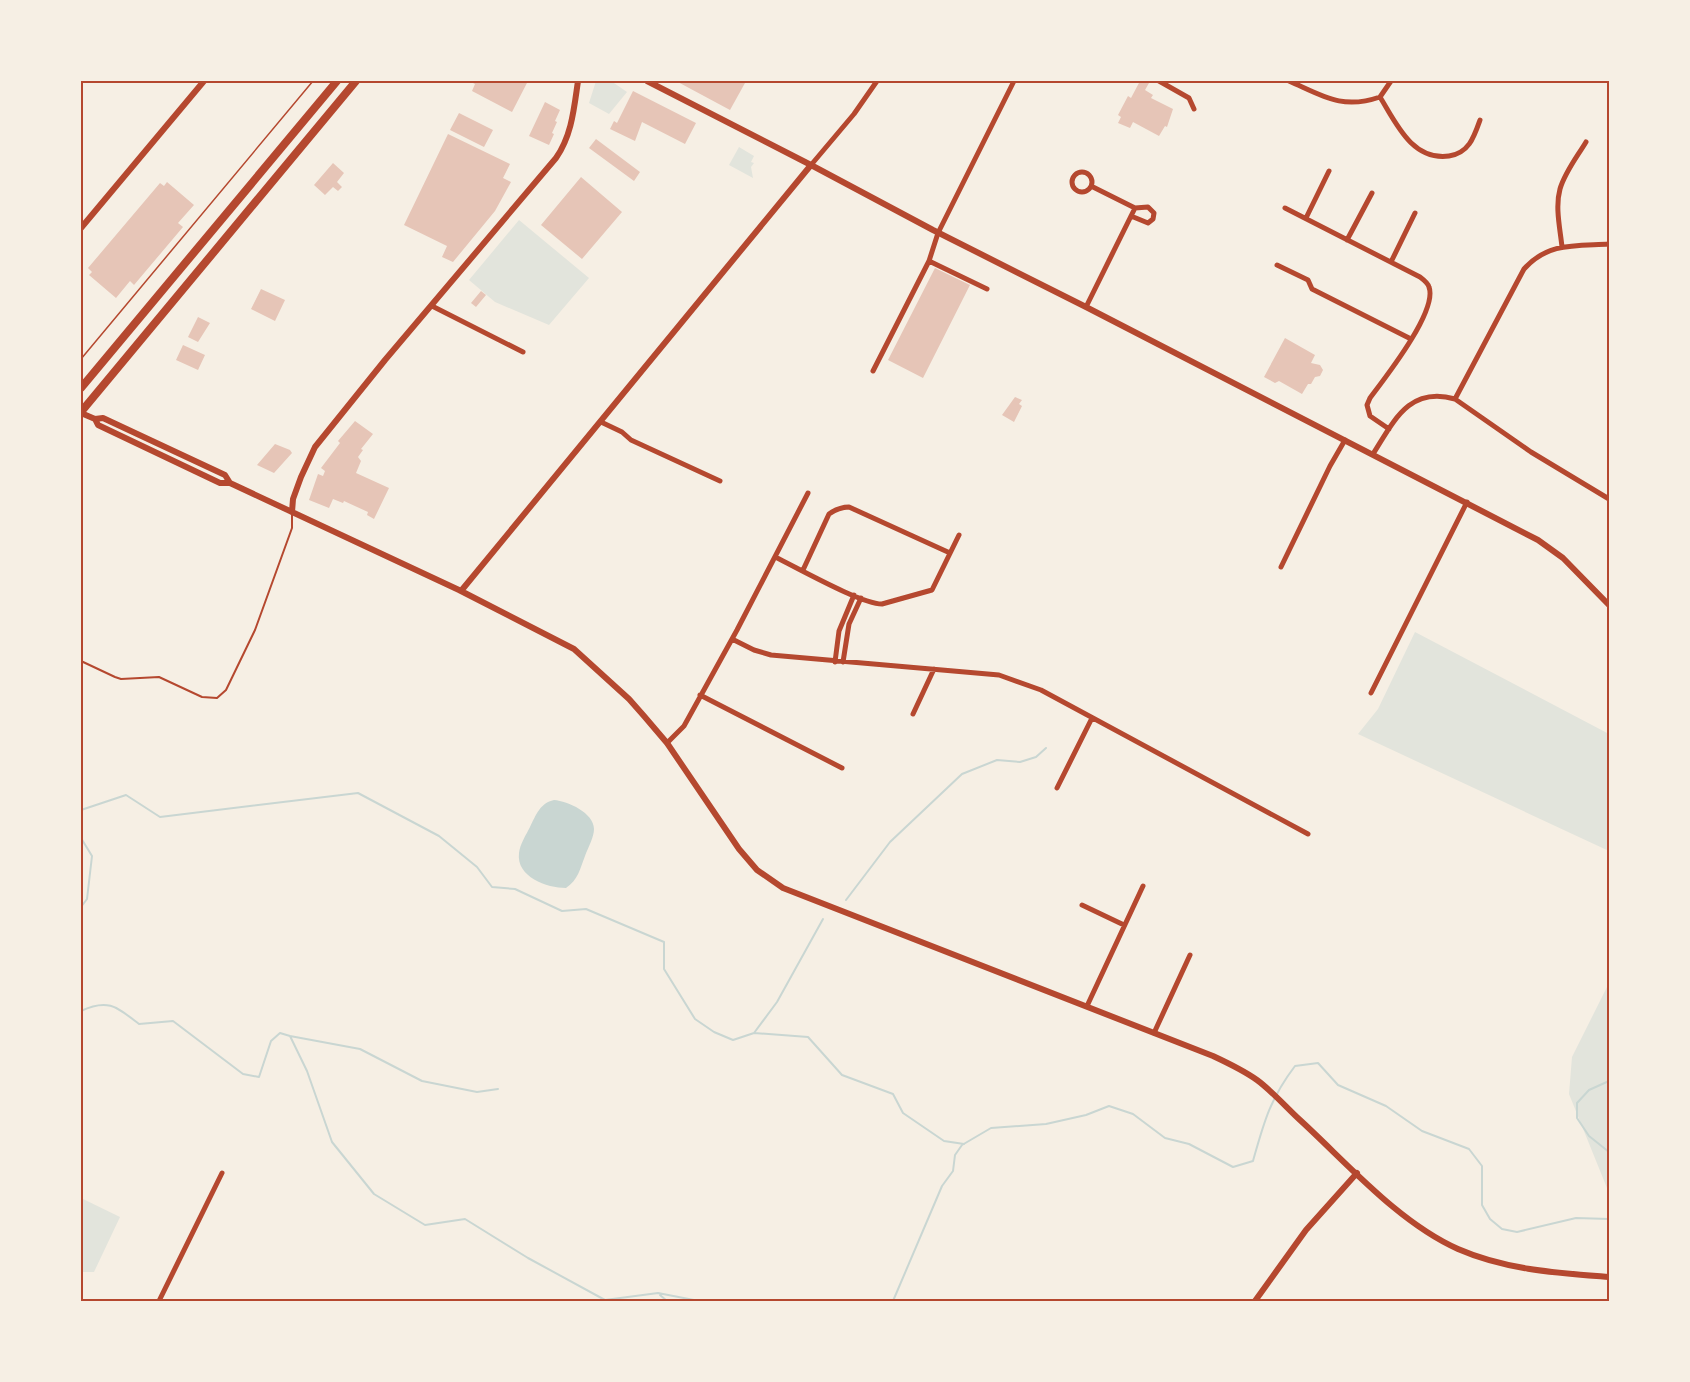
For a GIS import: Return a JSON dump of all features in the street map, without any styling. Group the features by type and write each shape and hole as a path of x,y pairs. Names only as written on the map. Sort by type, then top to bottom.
{"main road":[{"path":"81,388 337,81"},
{"path":"81,412 356,81"}],"street":[{"path":"81,228 204,81"},
{"path":"292,512 293,499 315,447 385,360 551,166 562,150 571,124 578,81"},
{"path":"647,81 938,233 1467,502 1563,558 1609,605"},
{"path":"461,591 854,114 877,81"},
{"path":"873,371 928,261 938,233 1014,81"},
{"path":"1159,81 1189,98 1194,109"},
{"path":"1289,81 1336,101 1353,104 1380,97 1391,81"},
{"path":"1380,97 1412,144 1424,154 1438,158 1465,150 1474,138 1480,120"},
{"path":"1562,247 1558,206 1560,189 1586,142"},
{"path":"1306,218 1329,171"},
{"path":"1090,186 1135,208 1151,208 1154,213 1153,219 1148,223 1143,223 1131,216"},
{"path":"1347,240 1372,194"},
{"path":"1086,307 1135,208"},
{"path":"1285,208 1420,277 1429,286 1428,307 1402,356 1367,405 1370,416 1389,429"},
{"path":"1391,262 1415,213"},
{"path":"1455,399 1524,269 1538,255 1562,247 1609,244"},
{"path":"928,261 987,289"},
{"path":"1277,265 1308,280 1312,289 1411,339"},
{"path":"432,306 523,352"},
{"path":"1373,454 1400,413 1418,399 1438,396 1455,399 1532,452 1609,499"},
{"path":"81,412 95,419 98,425 220,483 230,483 461,591 574,649 629,699 667,743 739,849 757,870 769,879 807,899 1087,1006 1238,1068 1268,1089 1398,1210 1426,1231 1456,1248 1505,1265 1542,1272 1609,1277"},
{"path":"601,422 622,432 631,440 720,481"},
{"path":"1281,567 1345,440"},
{"path":"667,743 684,726 808,493"},
{"path":"1371,693 1467,502"},
{"path":"803,570 829,514 839,508 849,507 950,553"},
{"path":"775,557 874,604 882,604 932,590 959,535"},
{"path":"835,662 839,631 854,595"},
{"path":"843,662 849,624 861,598"},
{"path":"732,639 771,656 999,675 1041,690 1308,834"},
{"path":"913,714 934,669"},
{"path":"700,695 842,768"},
{"path":"1057,788 1092,718"},
{"path":"1087,1006 1143,886"},
{"path":"1082,905 1124,925"},
{"path":"1154,1033 1190,955"},
{"path":"159,1301 222,1173"},
{"path":"1255,1301 1306,1230 1357,1173"}],"lane":[{"path":"81,661 114,677 159,677 202,698 217,698 226,690 255,630 292,528 292,512"}],"path":[{"path":"81,359 313,81"}],"shaded area":[{"path":"596,81 611,81 627,92 609,114 589,103"},
{"path":"739,147 754,156 751,162 754,163 751,167 753,178 729,165"},
{"path":"519,220 589,278 549,325 495,302 469,280"},
{"path":"1415,632 1609,734 1609,851 1358,734 1378,709"},
{"path":"554,800 573,805 585,813 593,823 594,829 578,874 566,888 550,886 534,880 522,869 519,861 521,846 537,814 545,804"},
{"path":"1609,983 1609,1193 1569,1094 1572,1057"},
{"path":"81,1198 120,1217 94,1272 81,1272"}],"building":[{"path":"469,81 528,81 512,112 472,91 475,84"},
{"path":"676,81 742,81 745,83 730,110"},
{"path":"1140,81 1149,83 1145,90 1153,95 1151,98 1173,109 1167,127 1165,126 1159,136 1133,122 1130,128 1118,123 1121,117 1118,115 1128,96 1131,98"},
{"path":"633,91 696,123 685,144 642,122 635,141 610,129 614,121 617,123"},
{"path":"545,102 560,110 549,145 529,136"},
{"path":"459,113 493,130 484,147 450,130"},
{"path":"448,134 510,164 503,178 511,182 495,211 453,262 442,257 447,246 404,225"},
{"path":"596,139 640,172 634,181 589,148"},
{"path":"333,163 344,173 337,182 342,187 338,191 333,187 325,195 314,185"},
{"path":"581,177 622,212 582,259 541,225"},
{"path":"167,182 194,205 178,223 183,227 134,285 130,281 116,298 89,275 92,272 88,268 160,183 164,186"},
{"path":"935,268 970,285 923,378 888,360"},
{"path":"261,289 285,300 275,321 251,309"},
{"path":"481,291 486,295 476,307 471,303"},
{"path":"198,317 210,323 198,342 188,337"},
{"path":"1285,338 1315,355 1311,363 1320,365 1323,370 1320,376 1315,377 1311,384 1308,384 1302,394 1279,381 1275,383 1264,377"},
{"path":"183,345 205,355 198,370 176,360"},
{"path":"1015,397 1022,400 1019,404 1022,406 1014,422 1002,415"},
{"path":"355,421 373,434 361,449 363,450 358,457 361,461 356,473 389,488 374,519 367,515 368,512 344,501 343,503 333,499 329,508 309,500 318,474 323,476 325,471 321,468 340,443 338,441"},
{"path":"275,444 292,453 274,473 257,465"}],"waterway":[{"path":"846,900 890,842 962,774 997,760 1020,762 1036,757 1046,748"},
{"path":"81,810 126,795 160,817 358,793 439,836 477,867 492,887 515,889 562,911 586,909 664,942 664,969 695,1019 714,1032 733,1040 754,1033 777,1002 823,919"},
{"path":"81,838 92,856 87,899 81,907"},
{"path":"81,1011 105,1005 118,1009 139,1024 173,1021 243,1074 259,1077 271,1041 280,1033 290,1036 307,1071 332,1142 374,1194 425,1225 465,1219 528,1258 605,1300 658,1293 699,1301"},
{"path":"754,1033 808,1037 842,1075 893,1094 903,1113 944,1141 964,1144"},
{"path":"290,1036 360,1049 422,1081 477,1092 498,1089"},
{"path":"893,1301 942,1186 953,1171 955,1155 962,1145 991,1128 1046,1124 1086,1115 1109,1106 1133,1114 1165,1138 1189,1144 1233,1167 1253,1161 1269,1111 1279,1089 1295,1066 1318,1063 1338,1085 1386,1106 1422,1131 1469,1149 1482,1166 1482,1205 1490,1219 1502,1229 1517,1232 1576,1218 1609,1219"},
{"path":"1609,1081 1589,1090 1577,1103 1577,1118 1589,1136 1609,1152"},
{"path":"660,1295 667,1301"}]}
